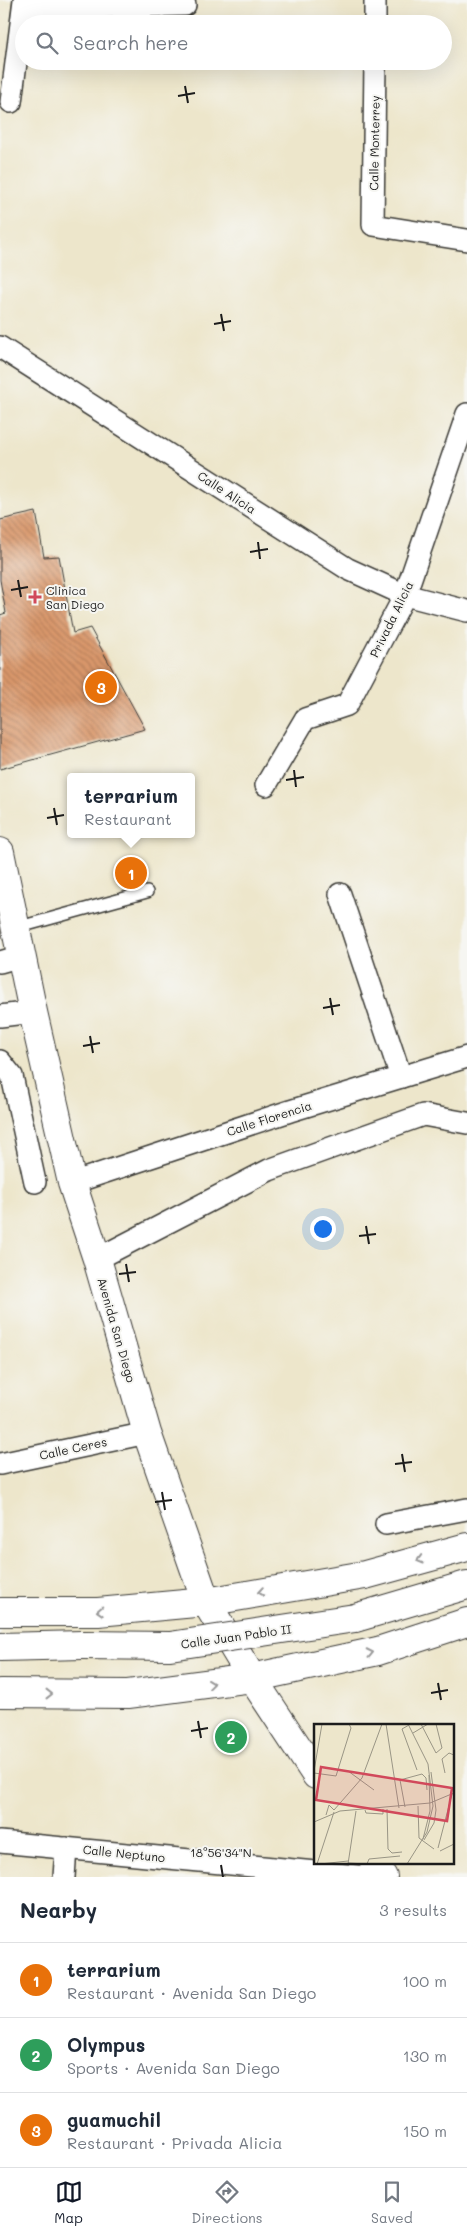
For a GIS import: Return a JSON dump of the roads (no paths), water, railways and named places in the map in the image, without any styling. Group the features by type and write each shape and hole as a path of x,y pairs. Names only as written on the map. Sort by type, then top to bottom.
{"street":[{"path":"375,0 375,15"},
{"path":"24,4 185,5"},
{"path":"11,102 15,70"},
{"name":"Calle Monterrey","path":"375,70 373,225 467,240"},
{"name":"Calle Alicia","path":"0,347 348,569 405,595 467,611"},
{"name":"Privada Alicia","path":"266,785 305,719 347,705 405,595 467,414"},
{"name":"Avenida San Diego","path":"0,852 16,928 11,959 33,1012 72,1183 97,1259 147,1432 206,1602 252,1678 314,1772"},
{"path":"340,894 401,1077"},
{"path":"0,1016 33,1012"},
{"name":"Calle Florencia","path":"72,1183 290,1111 467,1057"},
{"path":"0,1061 12,1076 35,1182"},
{"path":"97,1259 269,1170 423,1115 467,1123"},
{"name":"Calle Ceres","path":"0,1464 147,1432"},
{"path":"386,1524 467,1509"},
{"path":"0,1612 98,1612 206,1602 365,1575 467,1547"},
{"name":"Calle Juan Pablo II","path":"0,1647 83,1645 170,1646 355,1618 467,1585"},
{"path":"0,1693 128,1694 252,1678 378,1651 467,1622"},
{"name":"Calle Neptuno","path":"0,1842 368,1877"},
{"path":"64,1877 66,1848"},
{"path":"375,1864 383,1877"}],"lane":[{"path":"16,928 147,892"}],"place":[{"name":"Clinica San Diego","path":"35,597"},
{"name":"guamuchil","path":"101,687"},
{"name":"terrarium","path":"131,873"},
{"name":"Olympus","path":"231,1737"}]}
